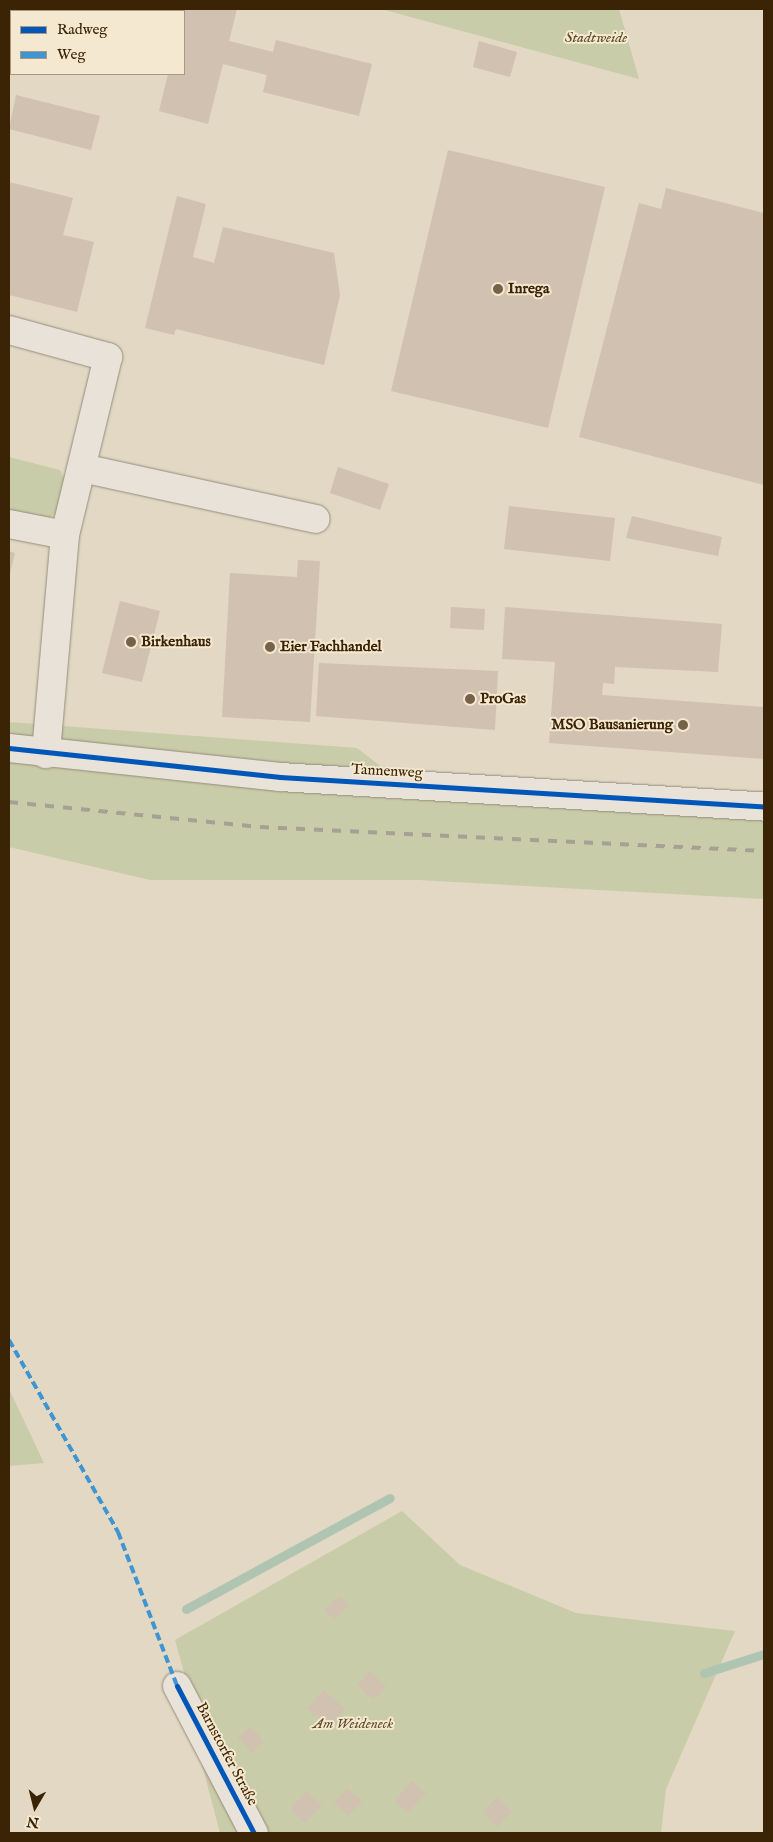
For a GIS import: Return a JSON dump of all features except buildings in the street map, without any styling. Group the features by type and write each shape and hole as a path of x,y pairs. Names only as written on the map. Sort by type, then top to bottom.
{"street":[{"path":"9,330 108,357 65,535 46,754"},
{"path":"82,468 315,519"},
{"path":"9,524 65,535"},
{"name":"Tannenweg","path":"9,748 46,754 280,777 764,807"},
{"name":"Barnstorfer Straße","path":"177,1686 254,1833"}],"green space":[{"path":"9,9 27,9 10,10 10,29"},
{"name":"Stadtweide","path":"381,9 619,9 639,79"},
{"path":"9,457 60,470 66,482 61,508 54,515 46,519 10,510"},
{"path":"9,722 357,748 418,795 764,819 764,899 419,880 150,880 9,847"},
{"path":"9,1389 44,1463 9,1466"},
{"name":"Am Weideneck","path":"402,1511 460,1565 576,1613 735,1631 666,1789 661,1833 267,1833 188,1687 175,1640"},
{"path":"192,1727 246,1833 220,1833"}],"waterway":[{"path":"186,1609 390,1498"},
{"path":"704,1673 764,1654"}],"railway":[{"path":"9,802 260,827 764,851"}],"marked path":[{"path":"9,1340 118,1532 177,1686"}],"cycle path":[{"path":"9,748 280,777 764,807"},
{"path":"177,1686 254,1833"}],"place":[{"name":"Inrega","path":"498,289"},
{"name":"Birkenhaus","path":"131,642"},
{"name":"Eier Fachhandel","path":"270,647"},
{"name":"ProGas","path":"470,699"},
{"name":"MSO Bausanierung","path":"683,725"}]}
